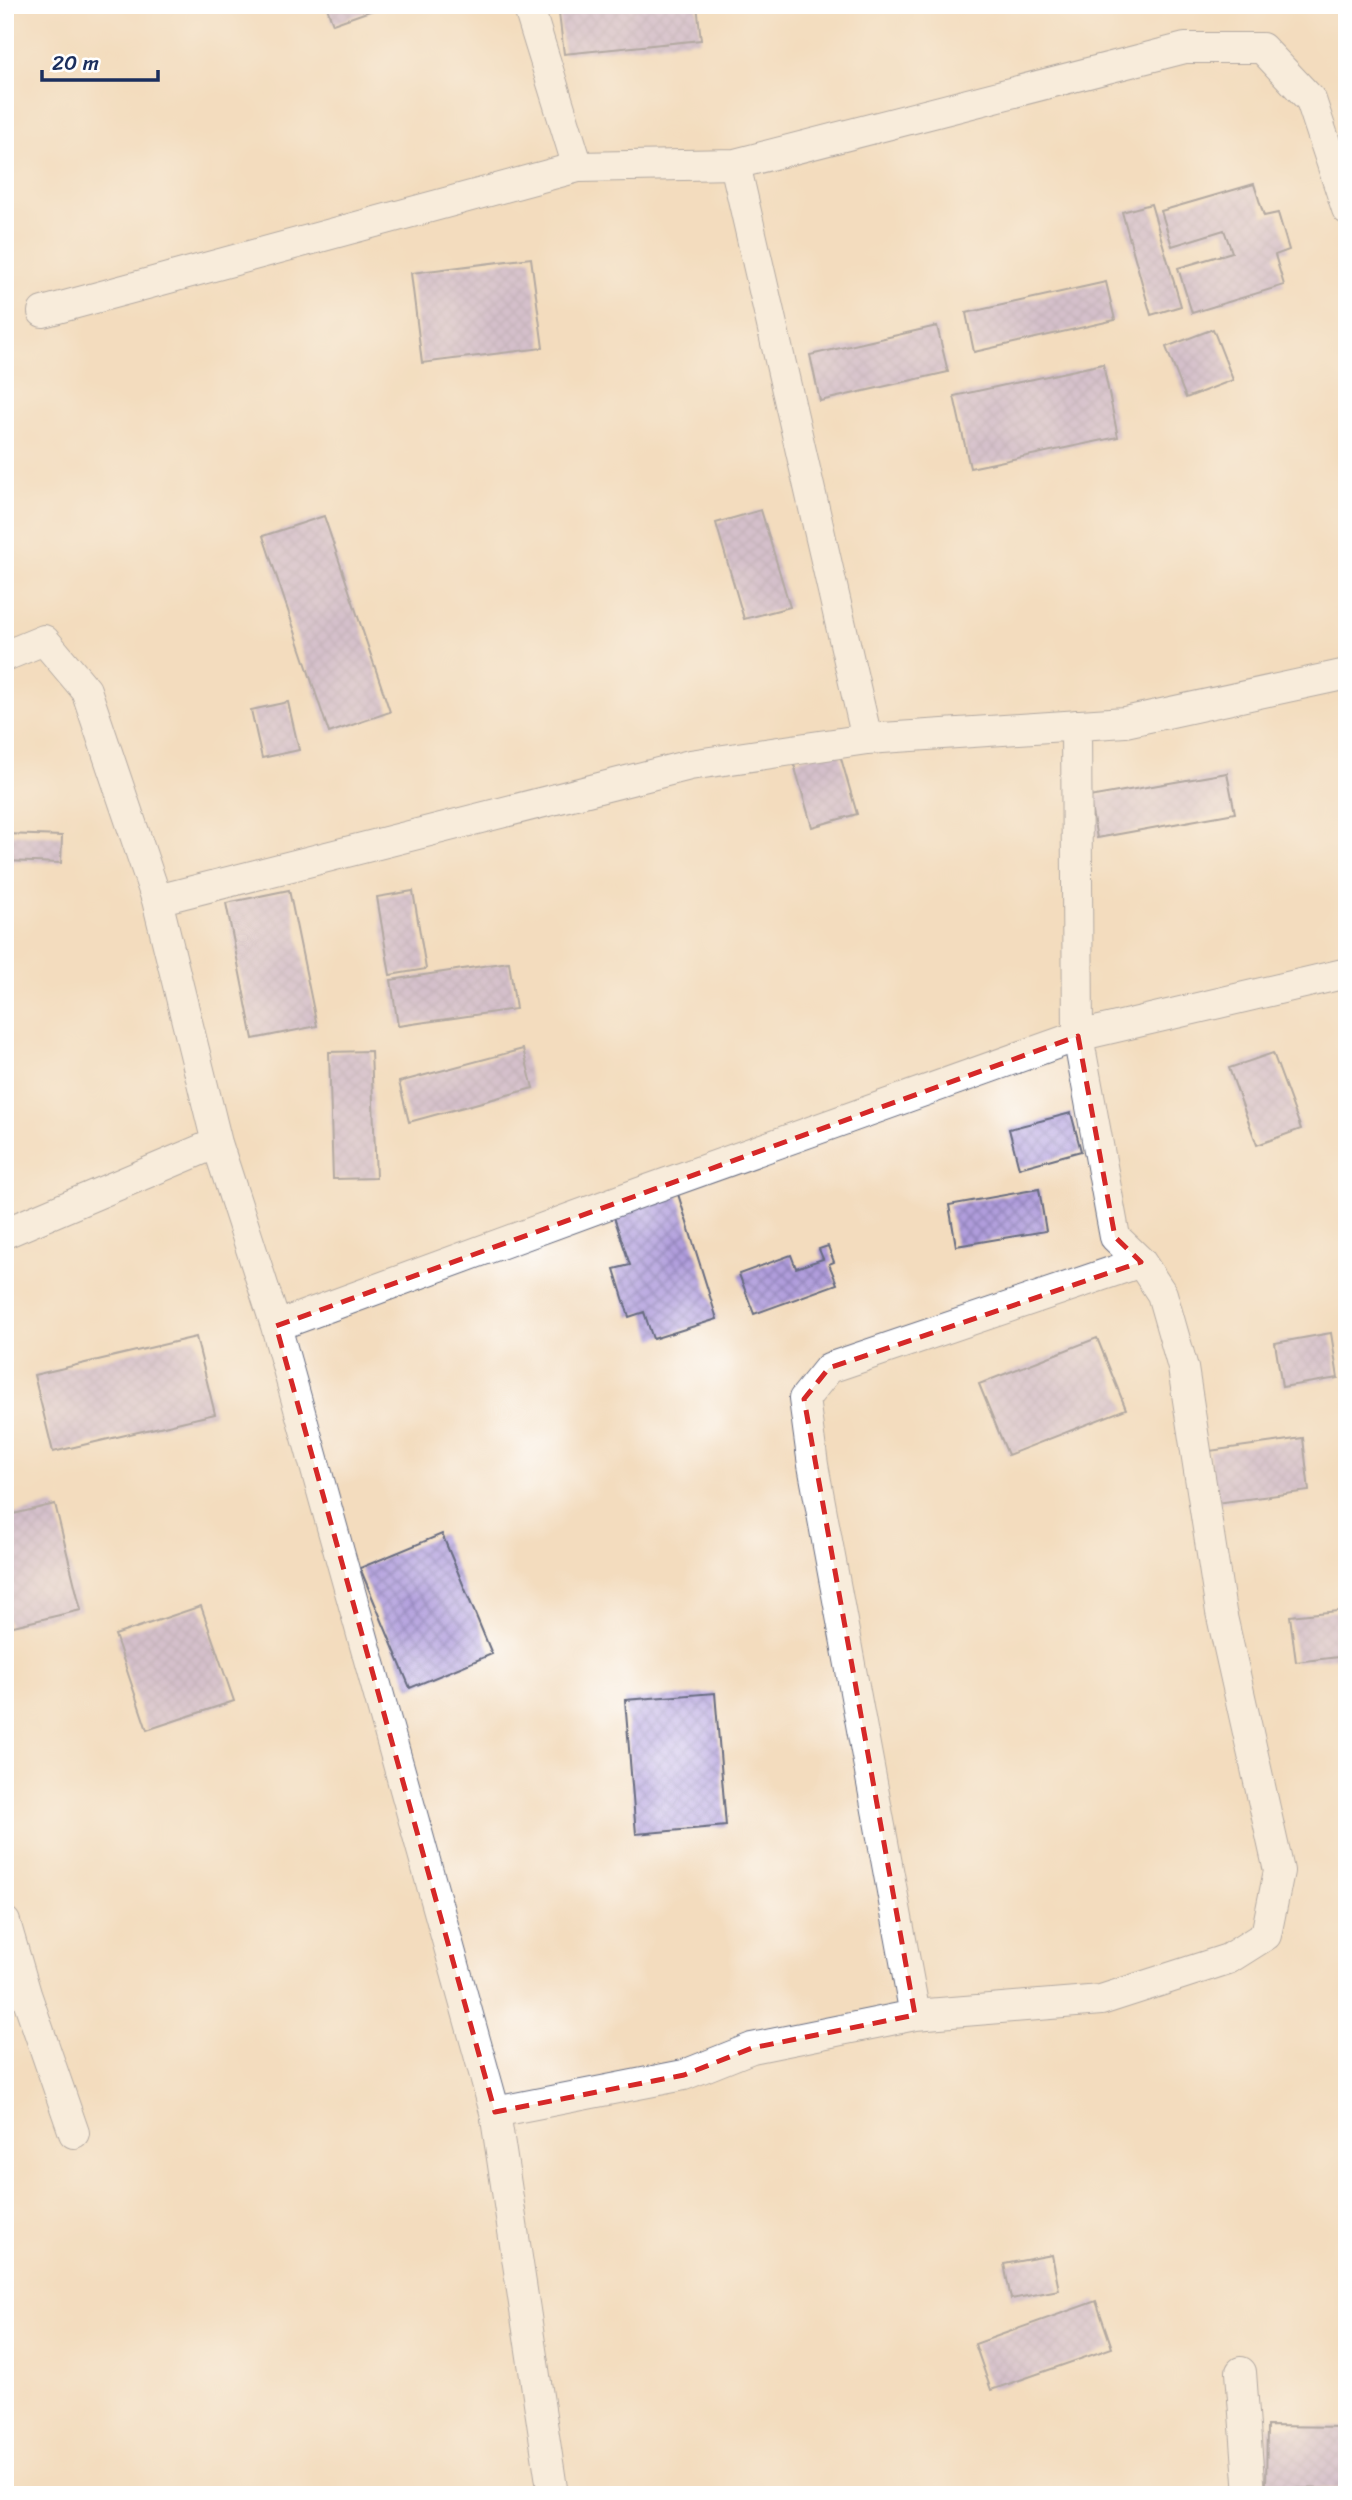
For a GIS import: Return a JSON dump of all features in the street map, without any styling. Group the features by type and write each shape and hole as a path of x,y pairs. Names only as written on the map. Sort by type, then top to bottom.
{"street":[{"path":"528,5 578,167"},
{"path":"43,312 578,167 735,164 1185,48 1262,48 1311,100 1347,209"},
{"path":"735,164 867,739"},
{"path":"5,656 44,640 86,690 157,900 217,1143 276,1326 495,2112 553,2495"},
{"path":"157,900 690,765 867,739 1125,722 1347,674"},
{"path":"495,2112 684,2075 752,2048 915,2015 1101,2000 1227,1959 1266,1935 1279,1871 1221,1612 1183,1368 1162,1294 1141,1262 1115,1237 1078,1036 1076,725"},
{"path":"276,1326 1078,1036 1347,973"},
{"path":"5,1233 217,1143"},
{"path":"915,2015 816,1479 804,1399 829,1367 1141,1262"},
{"path":"5,1922 26,1994 74,2133"},
{"path":"1241,2372 1251,2495"}],"highlighted area":[{"path":"1078,1036 1115,1237 1141,1262 829,1368 804,1399 915,2015 752,2048 684,2075 495,2112 276,1326"}],"building":[{"path":"326,5 384,5 384,6 333,24"},
{"path":"558,5 697,5 701,40 564,54"},
{"path":"1254,184 1264,216 1278,213 1289,250 1275,255 1284,285 1192,313 1178,268 1232,252 1224,230 1172,246 1161,211"},
{"path":"1151,204 1181,306 1151,315 1122,212"},
{"path":"531,258 543,348 422,363 411,273"},
{"path":"1106,282 1115,320 974,352 966,313"},
{"path":"937,326 948,372 820,401 810,355"},
{"path":"1213,329 1233,380 1186,398 1166,347"},
{"path":"1103,364 1118,437 970,468 954,396"},
{"path":"761,510 790,607 744,619 716,523"},
{"path":"324,516 390,712 329,733 263,536"},
{"path":"288,702 299,750 262,758 251,710"},
{"path":"838,748 857,814 812,827 793,761"},
{"path":"1227,773 1235,813 1097,838 1089,797"},
{"path":"5,834 62,836 61,863 5,861"},
{"path":"289,890 317,1026 253,1039 226,903"},
{"path":"413,891 426,969 390,975 377,897"},
{"path":"509,962 516,1009 398,1026 391,980"},
{"path":"523,1049 533,1088 409,1122 399,1082"},
{"path":"371,1051 376,1178 333,1179 329,1052"},
{"path":"1273,1053 1301,1129 1257,1145 1229,1068"},
{"path":"1071,1113 1081,1151 1019,1168 1009,1129"},
{"path":"1039,1189 1046,1231 956,1246 949,1205"},
{"path":"678,1194 717,1319 653,1339 644,1312 629,1317 614,1269 630,1265 613,1214"},
{"path":"828,1246 834,1262 829,1264 837,1284 754,1314 739,1274 791,1255 796,1268 823,1259 819,1249"},
{"path":"1331,1333 1338,1378 1282,1387 1275,1343"},
{"path":"196,1337 215,1414 53,1452 34,1375"},
{"path":"1097,1338 1126,1409 1008,1455 979,1384"},
{"path":"1303,1438 1309,1491 1216,1503 1209,1451"},
{"path":"55,1504 81,1610 9,1627 5,1611 5,1516"},
{"path":"442,1534 492,1654 410,1688 360,1568"},
{"path":"201,1606 234,1701 147,1730 115,1635"},
{"path":"1347,1610 1347,1656 1296,1662 1290,1616"},
{"path":"715,1693 726,1826 636,1834 625,1700"},
{"path":"1052,2255 1059,2290 1011,2299 1004,2264"},
{"path":"1096,2301 1112,2348 991,2390 975,2344"},
{"path":"1267,2426 1347,2427 1347,2489 1266,2488"}]}
